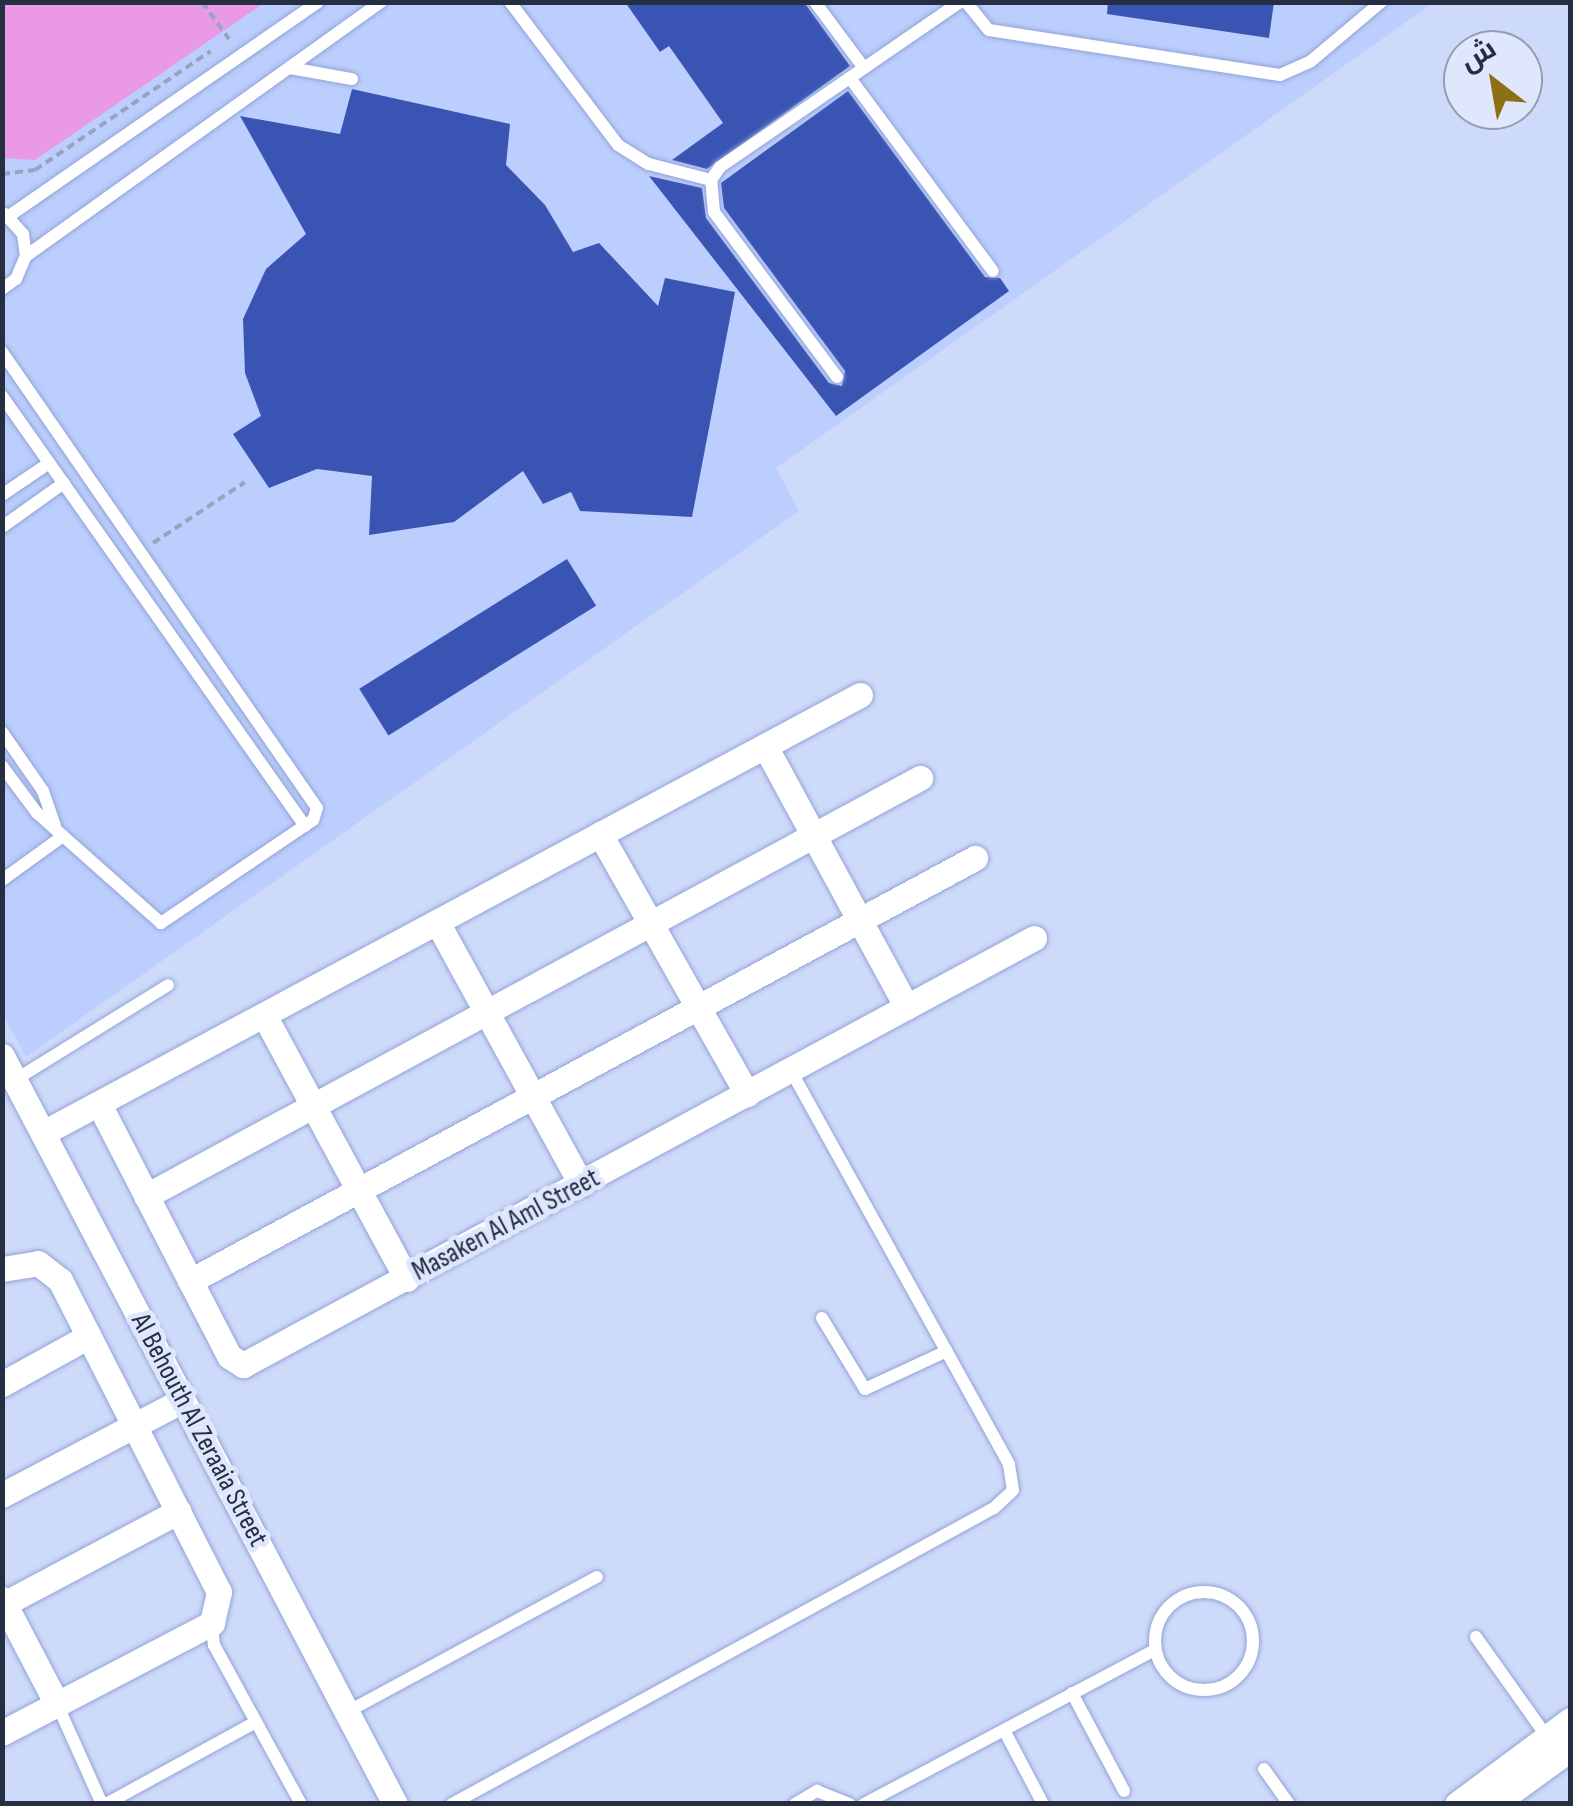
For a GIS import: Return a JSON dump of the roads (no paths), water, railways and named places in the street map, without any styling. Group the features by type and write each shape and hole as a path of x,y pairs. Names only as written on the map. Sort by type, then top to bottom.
{"street":[{"path":"43,1134 860,695"},
{"path":"765,746 908,1007"},
{"path":"146,1196 920,778"},
{"path":"600,834 748,1094"},
{"path":"190,1281 975,858"},
{"path":"438,922 581,1184"},
{"name":"Masaken Al Aml Street","path":"98,1104 229,1356 243,1366 1034,938"},
{"path":"264,1015 407,1279"},
{"name":"Al Behouth Al Zeraaia Street","path":"2,1056 12,1086 43,1134 395,1804"},
{"path":"2,1270 24,1262 50,1269 89,1336 219,1592 212,1623 2,1733"},
{"path":"2,1384 89,1336"},
{"path":"2,1495 183,1400"},
{"path":"57,1704 3,1602 179,1512"},
{"path":"1494,1804 1559,1743 1570,1720"},
{"path":"1456,1804 1559,1743"}],"lane":[{"path":"26,256 23,234 6,214 318,2"},
{"path":"2,289 16,279 26,256 382,2"},
{"path":"510,2 618,145 649,164 710,180"},
{"path":"815,2 864,68"},
{"path":"710,180 963,2 989,30 1280,76 1311,61 1381,2"},
{"path":"290,68 352,79"},
{"path":"850,78 993,271"},
{"path":"710,180 714,212 837,377"},
{"path":"2,352 314,800 316,815 161,923 37,813 2,766"},
{"path":"2,396 305,826"},
{"path":"2,496 49,462"},
{"path":"2,527 64,484"},
{"path":"2,732 43,791 59,831"},
{"path":"2,880 59,831"},
{"path":"12,1086 168,986"},
{"path":"452,1804 1006,1502 1013,1490 1010,1464 791,1070"},
{"path":"822,1318 864,1389 948,1351"},
{"path":"347,1712 597,1577"},
{"path":"864,1804 1155,1650 1163,1614 1193,1593 1229,1598 1252,1627 1249,1663 1222,1688 1197,1690 1174,1681 1155,1650"},
{"path":"212,1623 214,1645 301,1804"},
{"path":"1476,1637 1559,1743"},
{"path":"1072,1694 1124,1791"},
{"path":"57,1704 104,1804 256,1722"},
{"path":"1004,1730 1043,1804"},
{"path":"1264,1769 1288,1804"},
{"path":"795,1804 827,1791 849,1804"}]}
